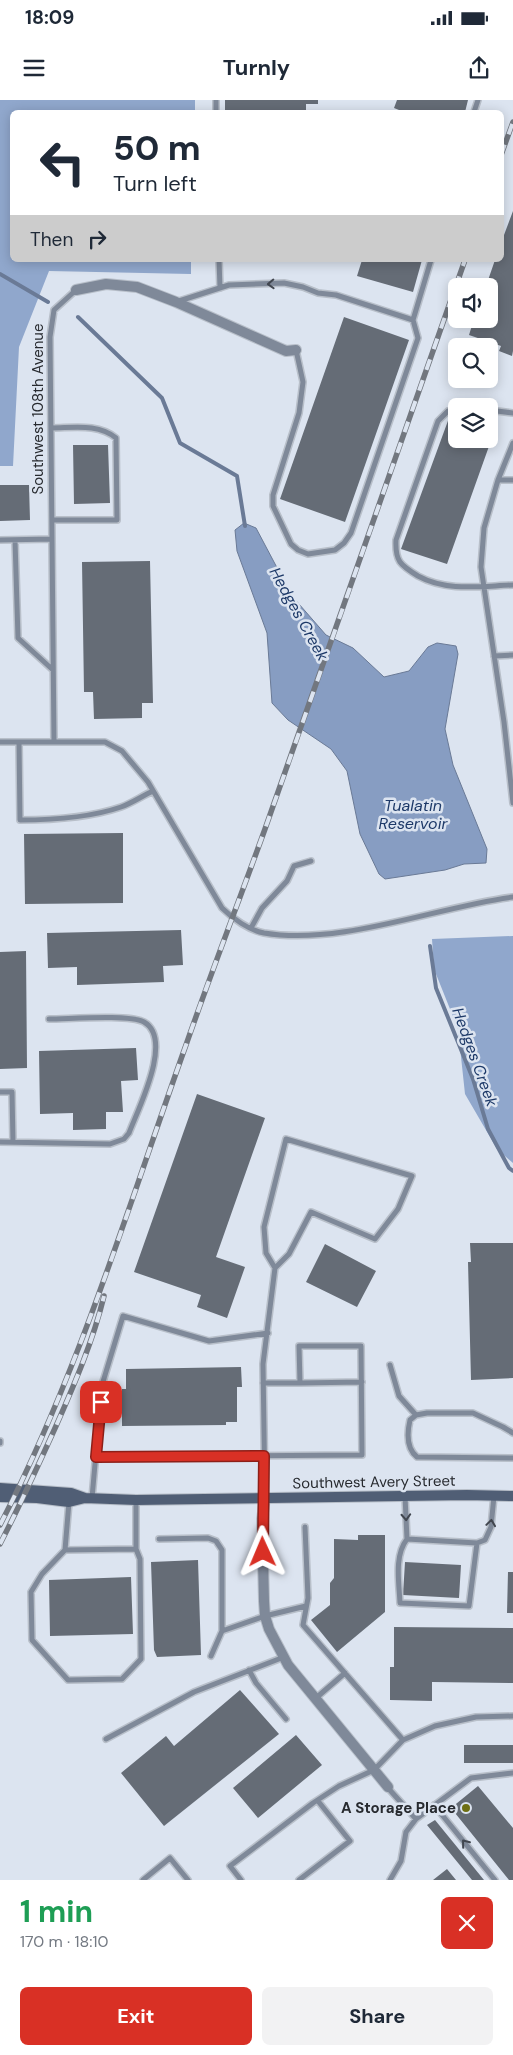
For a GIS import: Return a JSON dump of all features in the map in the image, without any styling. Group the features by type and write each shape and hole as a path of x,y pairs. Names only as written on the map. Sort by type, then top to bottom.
{"main road":[{"name":"Southwest Avery Street","path":"0,1488 71,1493 88,1499"},
{"name":"Southwest Avery Street","path":"0,1498 37,1498 69,1502 88,1499 513,1496"}],"street":[{"name":"Southwest 108th Avenue","path":"76,290 106,284 137,287 176,302 286,351 296,350"},
{"path":"265,1498 262,1519 265,1616 269,1629 284,1657 388,1787"}],"lane":[{"path":"219,262 220,288"},
{"path":"296,350 303,382 299,413 273,495 273,506 291,544 298,550 308,554 318,554 335,550 344,543 350,533 418,338 413,320 430,262"},
{"path":"176,302 229,285 284,283 303,287 318,293 336,295 413,320"},
{"name":"Southwest 108th Avenue","path":"54,741 50,337 54,310 76,290"},
{"path":"448,411 438,421 396,540 395,553 402,566 431,583 458,588 513,584"},
{"path":"498,411 513,413"},
{"path":"51,428 98,428 108,431 116,438 117,520 52,520"},
{"path":"513,443 498,480 484,528 481,567 511,759 513,803"},
{"path":"498,480 513,480"},
{"path":"0,540 52,539"},
{"path":"15,540 18,638 53,670"},
{"path":"494,656 513,655"},
{"path":"0,742 105,742 122,751 153,791 222,908 232,918 262,933 314,935 364,928 478,902 513,897"},
{"path":"19,742 20,820 72,818 122,807 153,791"},
{"path":"251,928 262,908 287,881 294,866 311,861"},
{"path":"0,1142 110,1144 124,1139 129,1133 155,1063 156,1041 152,1030 144,1022 131,1018 49,1020"},
{"path":"0,1092 12,1092 13,1142"},
{"path":"265,1498 263,1364 275,1268 266,1253 264,1227 286,1139 412,1176 398,1209 375,1239 312,1212 289,1254 275,1268"},
{"path":"88,1499 96,1457 102,1385 123,1316 209,1341 268,1333"},
{"path":"96,1457 362,1455 361,1346 298,1346 300,1383"},
{"path":"390,1365 399,1396 416,1415"},
{"path":"263,1384 362,1382"},
{"path":"513,1433 503,1426 473,1413 427,1413 416,1415 410,1420 408,1436 410,1447 417,1458 513,1458"},
{"path":"405,1496 407,1538 402,1545 399,1558 400,1603 469,1606 478,1542"},
{"path":"407,1538 478,1542 485,1540 489,1534 494,1496"},
{"path":"69,1502 65,1550 42,1574 31,1592 32,1640 68,1680 122,1679 141,1659 140,1559 136,1549 136,1500"},
{"path":"305,1528 308,1598 303,1625 403,1740"},
{"path":"159,1539 208,1538 216,1541 222,1550 222,1631 211,1656"},
{"path":"65,1550 136,1549"},
{"path":"222,1631 265,1616 306,1606"},
{"path":"106,1739 194,1692 284,1657"},
{"path":"249,1670 256,1683 286,1719"},
{"path":"316,1698 345,1674"},
{"path":"241,1880 230,1866 339,1786 374,1770 403,1740 435,1726 476,1717 513,1716"},
{"path":"390,1880 401,1861 406,1832 416,1819 471,1778 513,1773"},
{"path":"388,1787 416,1819"},
{"path":"299,1880 350,1841 318,1801"},
{"path":"434,1805 495,1880"},
{"path":"142,1880 170,1858 188,1880"}],"shaded area":[{"path":"0,100 195,100 195,110 10,110 10,262 191,262 191,274 49,271 19,347 13,466 0,466"},
{"path":"513,936 513,1163 497,1149 465,1094 458,1029 434,969 432,939"}],"water":[{"name":"Tualatin Reservoir","path":"244,523 256,528 292,596 326,635 353,648 384,677 409,671 428,647 437,643 456,646 458,654 445,729 453,765 487,849 486,863 464,864 445,870 385,879 379,874 360,834 347,771 331,749 288,720 272,703 267,633 237,551 235,530"}],"building":[{"path":"225,100 318,100 318,104 306,104 306,110 225,110"},
{"path":"397,100 468,100 466,110 399,110 394,108"},
{"path":"513,211 512,356 499,351 501,346 498,345 498,338 478,338 469,335 471,328 498,328 498,278 489,278 494,262 504,262 504,235"},
{"path":"361,262 421,262 413,292 357,276"},
{"path":"344,317 409,340 345,522 280,499"},
{"path":"448,421 448,448 488,448 447,564 401,549"},
{"path":"73,445 108,445 110,503 74,504"},
{"path":"0,485 29,485 30,520 0,521"},
{"path":"150,561 153,703 142,703 142,718 94,719 93,692 84,692 82,562"},
{"path":"123,833 123,903 25,904 24,834"},
{"path":"181,930 183,965 163,966 164,982 77,985 77,967 48,968 47,933"},
{"path":"26,951 27,1068 0,1069 0,952"},
{"path":"136,1048 138,1080 121,1081 123,1112 106,1112 106,1129 73,1130 73,1113 40,1114 39,1051"},
{"path":"197,1094 265,1118 216,1257 245,1267 227,1318 197,1307 201,1295 134,1272"},
{"path":"470,1243 513,1243 513,1378 471,1380 468,1262 471,1262"},
{"path":"325,1244 376,1271 357,1307 306,1282"},
{"path":"241,1367 242,1387 237,1387 237,1422 226,1422 226,1425 122,1426 122,1389 126,1389 126,1369"},
{"path":"358,1535 385,1535 385,1612 337,1652 311,1620 330,1605 330,1583 334,1578 334,1539 358,1540"},
{"path":"198,1560 201,1655 157,1657 154,1650 151,1562"},
{"path":"405,1562 461,1565 459,1598 403,1595"},
{"path":"508,1572 513,1572 513,1613 507,1613"},
{"path":"131,1577 133,1634 50,1636 49,1580"},
{"path":"394,1627 513,1628 513,1683 432,1682 432,1701 390,1700 390,1667 394,1667"},
{"path":"240,1690 279,1734 164,1826 121,1773 166,1736 174,1746"},
{"path":"296,1735 322,1765 258,1818 233,1788"},
{"path":"464,1745 513,1745 513,1763 464,1763"},
{"path":"478,1786 513,1828 513,1880 509,1880 451,1808"},
{"path":"435,1820 484,1880 472,1880 427,1825"},
{"path":"447,1869 456,1880 433,1880"}],"waterway":[{"name":"Hedges Creek","path":"0,274 48,302"},
{"name":"Hedges Creek","path":"78,317 162,398 180,443 237,476 245,526"},
{"name":"Hedges Creek","path":"430,946 436,988 473,1079 488,1129 509,1168 513,1171"}],"railway":[{"path":"504,147 513,122"},
{"path":"0,1525 54,1408 101,1288 464,262"},
{"path":"0,1544 36,1471 70,1394 89,1346 104,1296"}],"place":[{"name":"A Storage Place","path":"466,1808"}],"route":[{"path":"101,1402 96,1457 264,1456 263,1552"}]}
